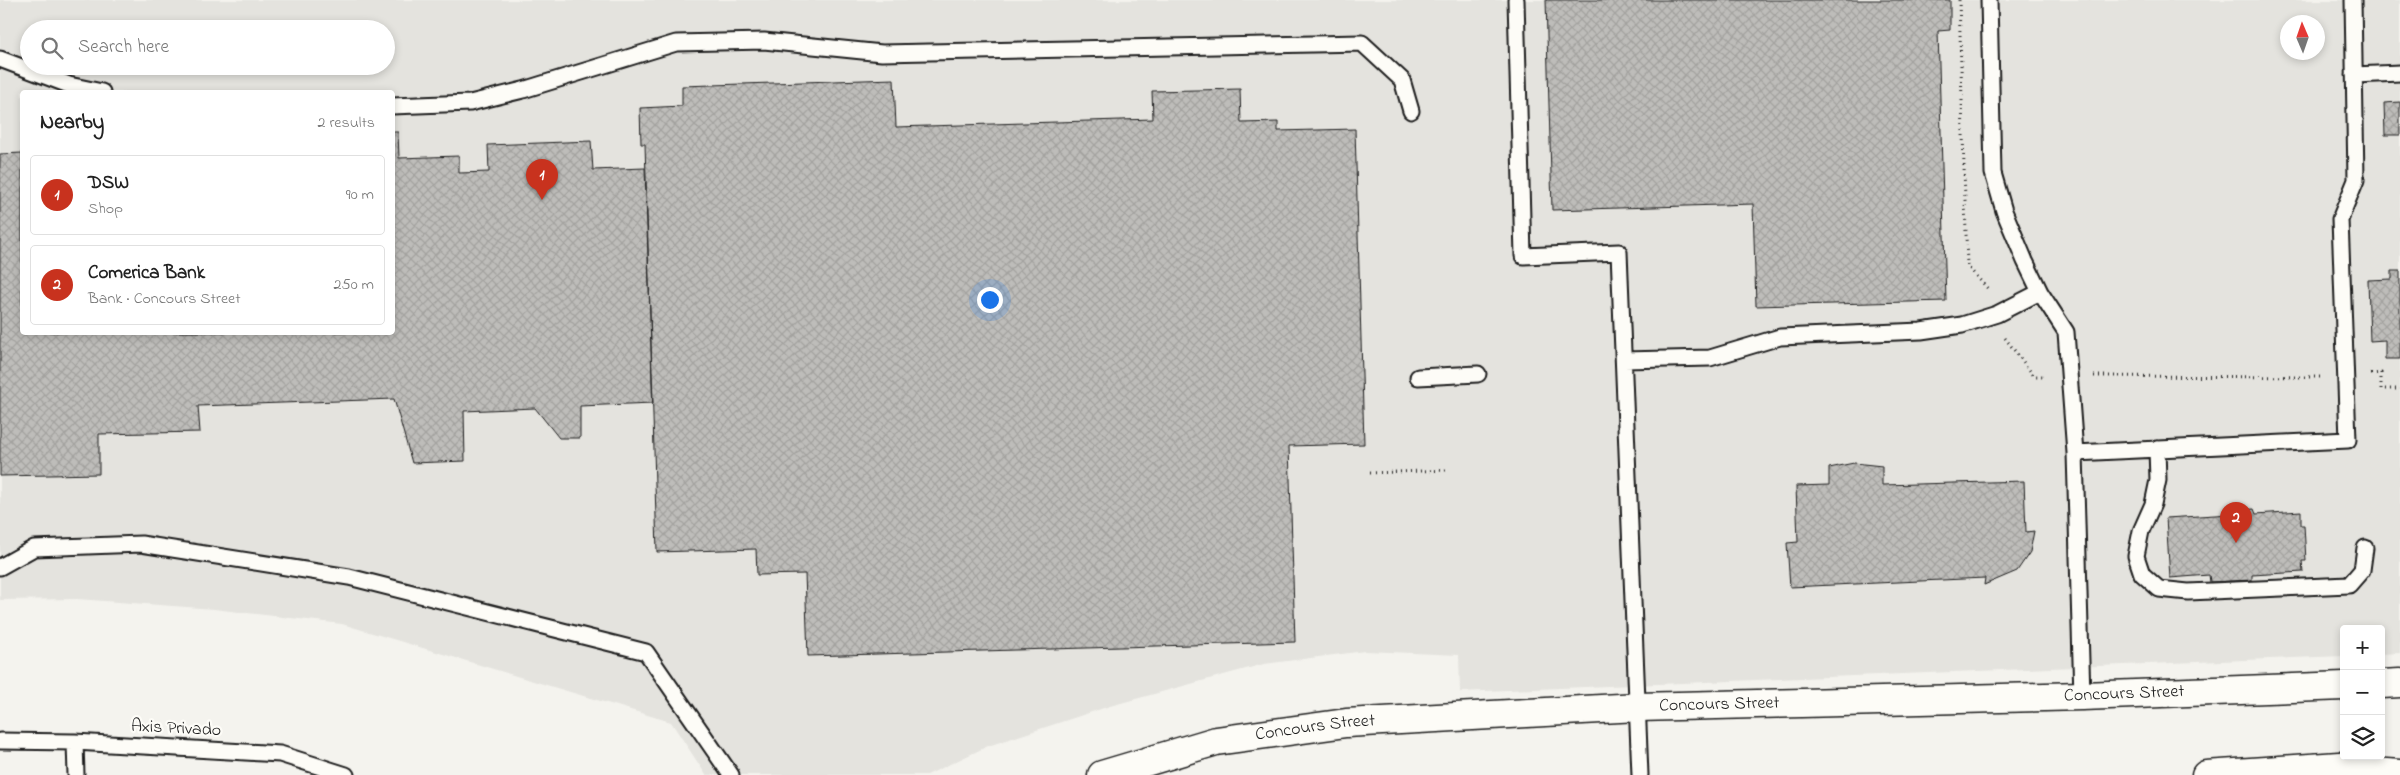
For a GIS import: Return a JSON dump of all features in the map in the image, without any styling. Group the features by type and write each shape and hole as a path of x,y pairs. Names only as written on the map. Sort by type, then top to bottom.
{"street":[{"path":"2385,684 2400,683"},
{"name":"Concours Street","path":"1102,775 1216,741 1346,723 1638,707 2082,696 2340,686"},
{"path":"2206,775 2400,763"},
{"path":"2316,768 2400,774"}],"lane":[{"path":"1516,0 1523,256 1619,252 1640,775"},
{"path":"1989,0 1993,173 2004,211 2040,292 2066,332 2075,453 2082,696"},
{"path":"2075,453 2348,440 2340,219 2356,180 2353,0"},
{"path":"395,106 470,103 523,90 676,43 764,42 882,53 1362,43 1402,80 1411,112"},
{"path":"0,59 20,67"},
{"path":"2354,74 2400,73"},
{"path":"42,75 69,85 93,90"},
{"path":"1624,360 1710,358 1780,337 1921,331 1962,325 1997,314 2040,292"},
{"path":"1418,377 1478,374"},
{"path":"2158,449 2158,480 2153,504 2141,531 2136,556 2142,574 2160,589 2188,592 2350,585 2362,570 2365,548"},
{"path":"0,567 34,548 141,544 349,577 646,652 730,775"},
{"name":"Axis Privado","path":"0,741 75,742 280,754 346,775"},
{"path":"75,742 76,775"}],"path":[{"path":"1959,0 1967,266 1988,287 2006,342 2034,376 2346,376 2381,374 2381,390 2400,389"},
{"path":"1370,473 1447,470"}],"shaded area":[{"path":"0,0 2400,0 2400,653 2385,654 2385,625 2340,625 2340,656 1460,692 1459,655 1365,651 1264,664 1110,706 988,746 927,775 706,775 671,722 342,624 214,609 77,599 0,600"}],"building":[{"path":"1546,0 1950,0 1950,30 1938,31 1946,301 1756,306 1753,204 1552,210"},
{"path":"894,79 896,127 1153,119 1152,91 1240,89 1241,123 1278,122 1278,131 1355,129 1364,444 1289,446 1295,642 808,656 805,574 757,575 756,549 657,552 645,144 641,144 640,108 682,106 682,86"},
{"path":"2400,102 2400,135 2385,135 2384,103"},
{"path":"395,132 398,132 399,158 459,156 459,173 489,172 488,145 591,141 593,170 645,168 653,403 580,406 580,438 559,438 535,408 464,411 465,461 412,463 394,399 198,406 200,432 99,434 99,474 0,476 0,154 20,153 20,335 395,335"},
{"path":"2392,271 2400,271 2400,359 2385,359 2385,340 2370,341 2368,280 2392,279"},
{"path":"1854,463 1882,466 1882,485 2024,481 2026,532 2034,531 2030,552 2017,571 1984,585 1985,578 1790,587 1787,543 1798,542 1796,486 1829,485 1829,468"},
{"path":"2254,509 2256,514 2301,511 2301,525 2304,525 2306,561 2302,561 2303,572 2252,575 2252,580 2210,582 2209,575 2170,578 2166,518 2231,514 2230,511"}],"place":[{"name":"DSW","path":"542,200"},
{"name":"Comerica Bank","path":"2236,543"}]}
